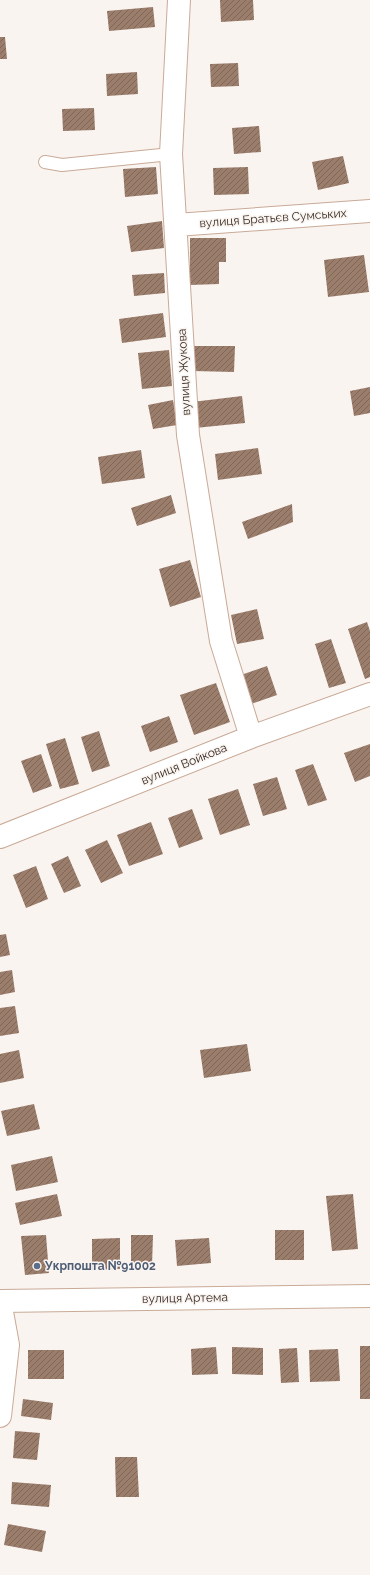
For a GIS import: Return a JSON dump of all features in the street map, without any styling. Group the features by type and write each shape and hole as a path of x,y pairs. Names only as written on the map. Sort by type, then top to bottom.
{"street":[{"name":"вулиця Жукова","path":"179,0 171,154 188,435 222,641 251,737"},
{"name":"вулиця Братьєв Сумських","path":"176,225 370,211"},
{"name":"вулиця Войкова","path":"0,837 251,737 370,694"},
{"name":"вулиця Артема","path":"0,1301 370,1296"},
{"path":"0,1301 8,1345 0,1416"}],"lane":[{"path":"45,162 62,165 171,154"}],"building":[{"path":"220,0 253,0 254,20 221,22"},
{"path":"153,7 155,27 109,31 107,11"},
{"path":"0,37 5,37 7,59 0,59"},
{"path":"238,63 239,86 211,87 210,64"},
{"path":"137,72 138,94 107,96 106,74"},
{"path":"94,108 95,130 63,131 62,109"},
{"path":"259,126 261,152 234,154 232,128"},
{"path":"343,156 349,183 318,190 312,162"},
{"path":"156,167 158,194 125,197 123,169"},
{"path":"248,167 249,194 214,195 213,168"},
{"path":"162,221 164,248 131,252 127,226"},
{"path":"190,238 226,238 226,262 219,262 219,284 190,285"},
{"path":"364,255 369,292 328,297 324,260"},
{"path":"164,273 165,293 134,296 132,275"},
{"path":"163,313 166,337 122,343 119,319"},
{"path":"193,346 235,346 234,372 193,371"},
{"path":"169,350 172,386 142,389 138,353"},
{"path":"370,387 370,413 354,416 350,391"},
{"path":"242,396 245,423 195,428 192,402"},
{"path":"173,400 177,425 153,429 148,405"},
{"path":"258,448 262,474 218,480 215,454"},
{"path":"141,450 145,478 102,484 98,457"},
{"path":"171,495 176,513 137,526 131,508"},
{"path":"292,504 293,522 248,539 242,522"},
{"path":"190,560 201,597 170,607 159,569"},
{"path":"257,609 264,639 237,644 231,615"},
{"path":"367,622 370,631 370,677 365,679 348,629"},
{"path":"331,639 346,683 329,688 315,644"},
{"path":"267,666 277,695 251,704 241,675"},
{"path":"216,683 230,722 194,735 180,695"},
{"path":"169,716 178,742 150,752 141,726"},
{"path":"99,731 110,766 92,772 81,737"},
{"path":"65,738 79,784 60,789 46,744"},
{"path":"370,744 370,776 355,782 344,753"},
{"path":"41,754 52,786 33,793 21,761"},
{"path":"313,764 327,800 308,806 295,770"},
{"path":"277,777 287,809 263,816 253,784"},
{"path":"238,789 250,825 220,835 208,799"},
{"path":"192,809 203,839 179,848 168,818"},
{"path":"151,822 163,854 129,866 117,835"},
{"path":"107,840 123,873 101,883 85,850"},
{"path":"68,856 81,886 64,893 51,864"},
{"path":"36,866 48,899 26,908 13,875"},
{"path":"6,934 10,955 0,957 0,935"},
{"path":"12,970 15,992 0,995 0,972"},
{"path":"15,1006 19,1033 0,1036 0,1008"},
{"path":"247,1044 251,1071 204,1078 200,1050"},
{"path":"19,1050 24,1078 0,1083 0,1054"},
{"path":"34,1104 40,1129 7,1136 1,1111"},
{"path":"52,1156 58,1182 16,1191 11,1165"},
{"path":"57,1194 62,1216 20,1225 15,1203"},
{"path":"353,1194 358,1249 332,1251 326,1196"},
{"path":"275,1230 304,1230 304,1260 275,1260"},
{"path":"46,1235 49,1273 25,1275 21,1236"},
{"path":"131,1235 153,1235 152,1266 131,1266"},
{"path":"120,1238 120,1269 92,1270 92,1239"},
{"path":"209,1238 211,1263 177,1266 175,1240"},
{"path":"360,1346 370,1346 370,1399 360,1399"},
{"path":"216,1347 218,1374 192,1375 191,1349"},
{"path":"232,1347 263,1348 263,1375 232,1374"},
{"path":"297,1348 299,1382 281,1383 279,1349"},
{"path":"338,1349 340,1381 310,1382 309,1350"},
{"path":"28,1350 64,1350 64,1379 28,1379"},
{"path":"23,1399 53,1403 51,1420 21,1416"},
{"path":"15,1431 40,1433 37,1460 13,1458"},
{"path":"115,1457 137,1457 139,1497 116,1497"},
{"path":"12,1482 51,1485 49,1507 11,1504"},
{"path":"8,1524 46,1531 42,1552 4,1545"}],"place":[{"name":"Укрпошта №91002","path":"37,1266"}]}
